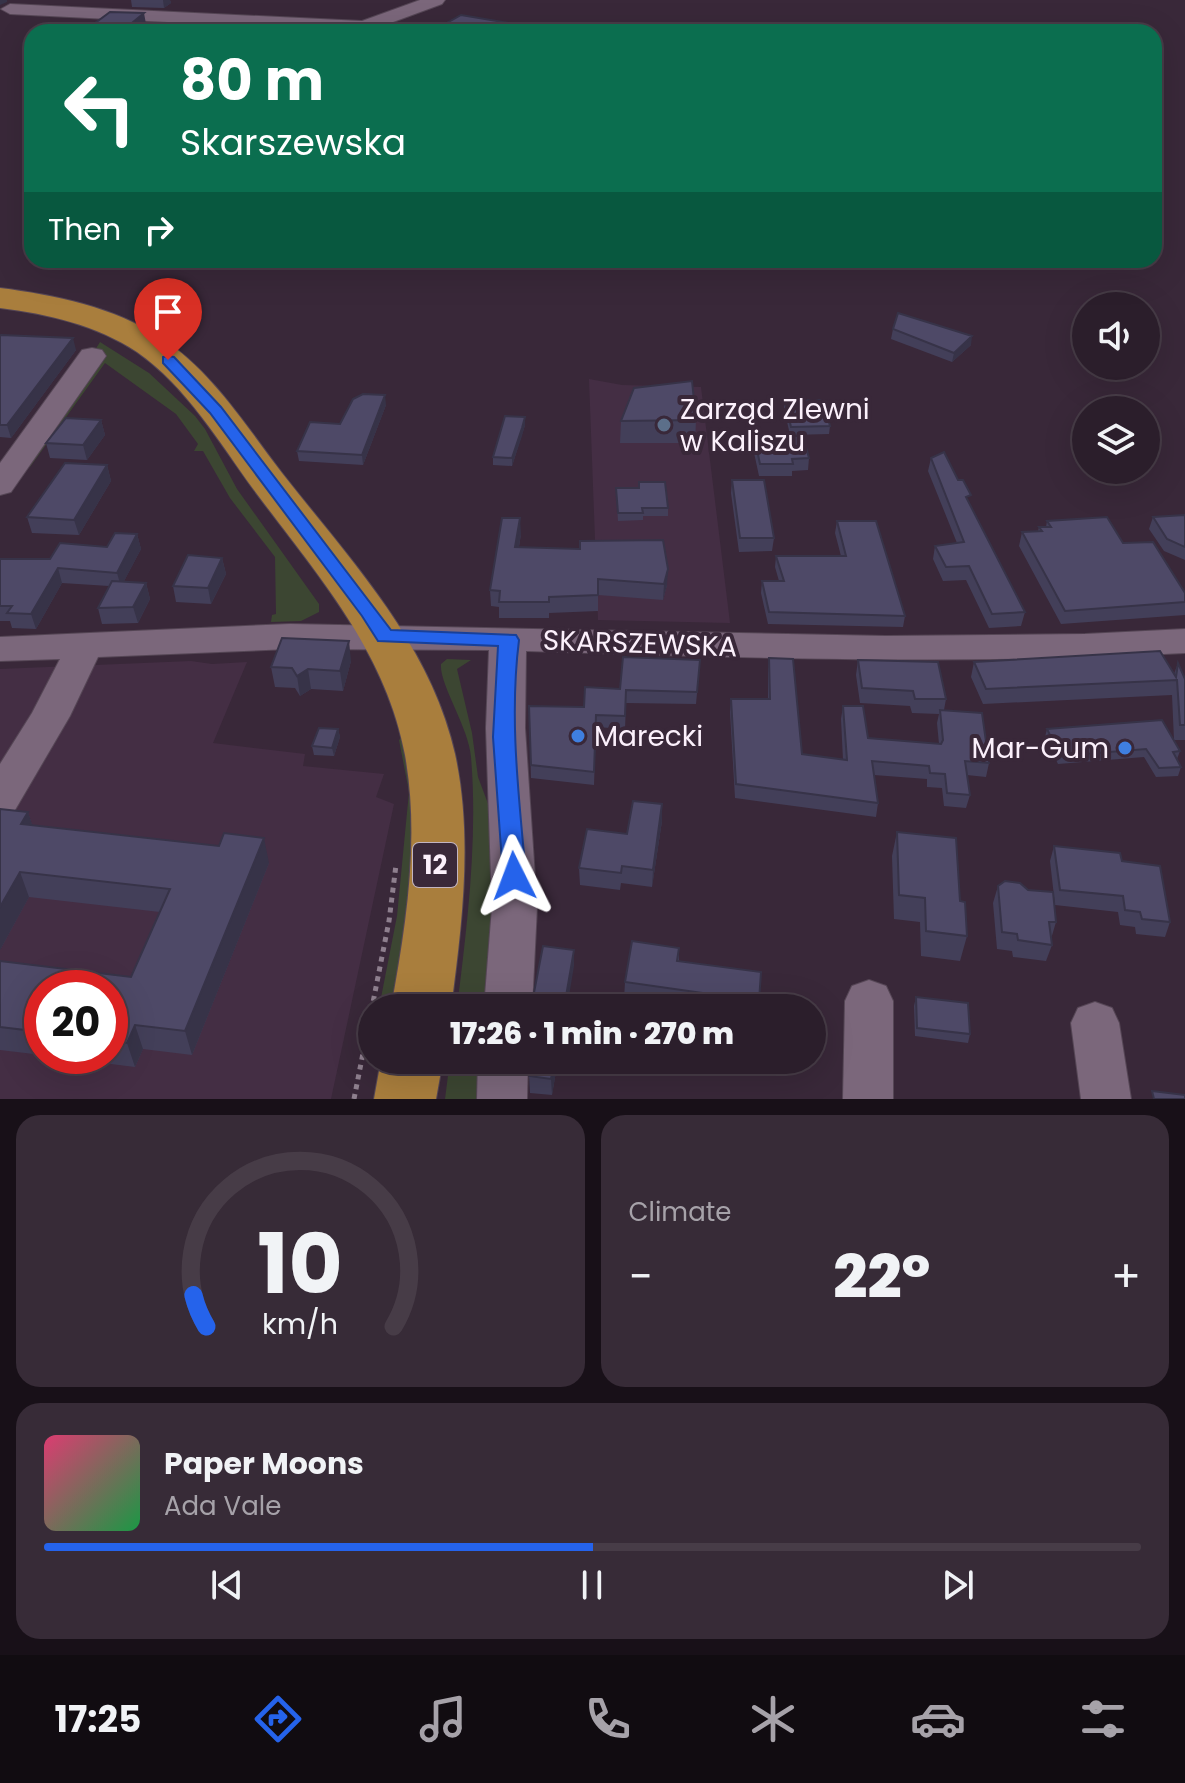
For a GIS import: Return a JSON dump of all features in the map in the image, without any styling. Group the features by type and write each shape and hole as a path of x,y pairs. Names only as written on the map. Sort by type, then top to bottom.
{"main road":[{"name":"12","path":"0,298 56,307 105,322 150,346 168,360 215,410 370,612 385,636 412,692 422,722 434,784 435,884 423,994"},
{"path":"405,1099 409,1074"}],"street":[{"path":"5,11 29,0"},
{"path":"372,24 436,0"},
{"path":"5,11 297,24"},
{"path":"1,481 92,356"},
{"name":"SKARSZEWSKA","path":"0,649 385,636 907,650 1185,641"},
{"path":"509,640 504,676 503,737 514,876 509,994"},
{"path":"0,799 50,716 85,645"},
{"path":"868,1099 869,1001"},
{"path":"1095,1023 1106,1099"},
{"path":"502,1099 503,1074"}],"shaded area":[{"path":"589,379 622,385 701,387 730,623 598,620"},
{"path":"191,661 212,664 247,662 213,743 305,754 303,766 384,774 376,797 394,804 331,1099 0,1099 0,669"}],"green space":[{"path":"100,342 149,373 195,416 237,489 319,604 319,612 301,621 271,622 272,615 276,614 275,557 230,498 203,451 194,451 198,444 176,414 105,363 30,467 23,466"},
{"path":"447,659 471,660 457,669 472,733 478,777 490,809 496,867 490,994 459,994 470,883 473,788 469,745 445,683 441,664"},
{"path":"404,735 416,818 401,994 382,994 397,916 409,792 399,740"},
{"path":"448,1074 481,1074 480,1099 445,1099"}],"building":[{"path":"110,12 144,13 131,24 94,24"},
{"path":"461,15 509,23 507,24 445,24"},
{"path":"898,313 972,336 954,353 893,329"},
{"path":"1,335 73,338 7,425 0,425"},
{"path":"692,381 696,420 621,421 634,388"},
{"path":"363,394 385,395 362,455 297,451 310,422 340,424 353,399"},
{"path":"823,400 830,426 791,427 785,401"},
{"path":"505,416 525,417 512,458 493,457"},
{"path":"66,418 101,420 83,445 46,443"},
{"path":"754,436 803,436 809,458 792,459 793,464 760,464"},
{"path":"944,452 958,480 963,480 971,495 966,497 1025,612 992,614 969,566 946,567 935,546 964,542 931,458"},
{"path":"65,463 107,465 74,520 27,517"},
{"path":"732,480 764,480 774,538 740,538"},
{"path":"639,482 665,482 668,508 642,508 643,513 618,513 616,488 639,488"},
{"path":"1185,515 1185,547 1167,539 1153,517"},
{"path":"1107,517 1123,543 1153,542 1185,593 1185,602 1065,611 1022,532 1042,531 1039,527 1051,527 1047,521"},
{"path":"502,518 520,518 515,547 580,549 580,541 663,540 668,569 664,584 598,579 598,595 549,597 549,602 499,602 500,591 490,590"},
{"path":"837,521 876,521 905,616 769,612 762,581 784,581 776,556 846,556"},
{"path":"115,533 137,534 117,573 58,568 31,614 7,613 12,606 0,606 0,559 50,559 60,543 107,547"},
{"path":"188,555 222,558 208,588 173,586"},
{"path":"112,581 146,583 133,607 98,608"},
{"path":"282,638 349,641 340,671 308,669 297,676 292,668 271,667"},
{"path":"1160,651 1176,677 1178,663 1185,679 1185,725 1180,725 1177,680 986,689 974,662"},
{"path":"623,657 700,660 697,692 626,690 625,716 596,715 594,772 531,765 529,706 584,707 585,687 620,689"},
{"path":"769,658 793,659 802,754 847,760 843,706 863,706 868,738 941,744 940,710 982,713 989,763 965,761 970,795 947,793 945,774 930,773 929,766 872,761 878,803 736,784 731,699 770,699"},
{"path":"858,660 938,662 946,699 915,699 913,691 862,688"},
{"path":"1162,720 1180,751 1173,752 1181,767 1159,768 1146,749 1060,756 1047,729"},
{"path":"319,728 338,729 332,748 312,746"},
{"path":"633,801 662,804 653,870 622,866 621,873 579,868 587,829 627,834"},
{"path":"0,809 28,812 21,824 219,846 224,833 264,838 185,1031 135,1025 128,1041 128,977 131,977 170,889 20,872 0,907"},
{"path":"897,832 956,838 960,901 965,902 967,936 926,931 925,898 899,895"},
{"path":"1054,846 1120,853 1122,861 1160,866 1170,922 1142,919 1140,912 1125,910 1123,896 1060,890"},
{"path":"1005,881 1020,883 1028,890 1053,892 1056,922 1049,922 1052,945 1018,940 1017,934 1002,932 998,886"},
{"path":"632,941 679,948 677,961 761,972 759,994 710,994 625,982"},
{"path":"543,946 574,950 566,994 534,994"},
{"path":"0,961 74,970 24,970 24,1030 0,1027"},
{"path":"916,997 968,1003 970,1034 917,1028"},
{"path":"529,1074 552,1074 551,1079"},
{"path":"1152,1091 1185,1095 1185,1099 1154,1099"}],"place":[{"name":"Zarząd Zlewni w Kaliszu","path":"664,425"},
{"name":"Marecki","path":"578,736"},
{"name":"Mar-Gum","path":"1125,748"}],"route":[{"path":"168,360 215,410 370,612 385,636 509,640 504,676 503,737 514,876"}]}
